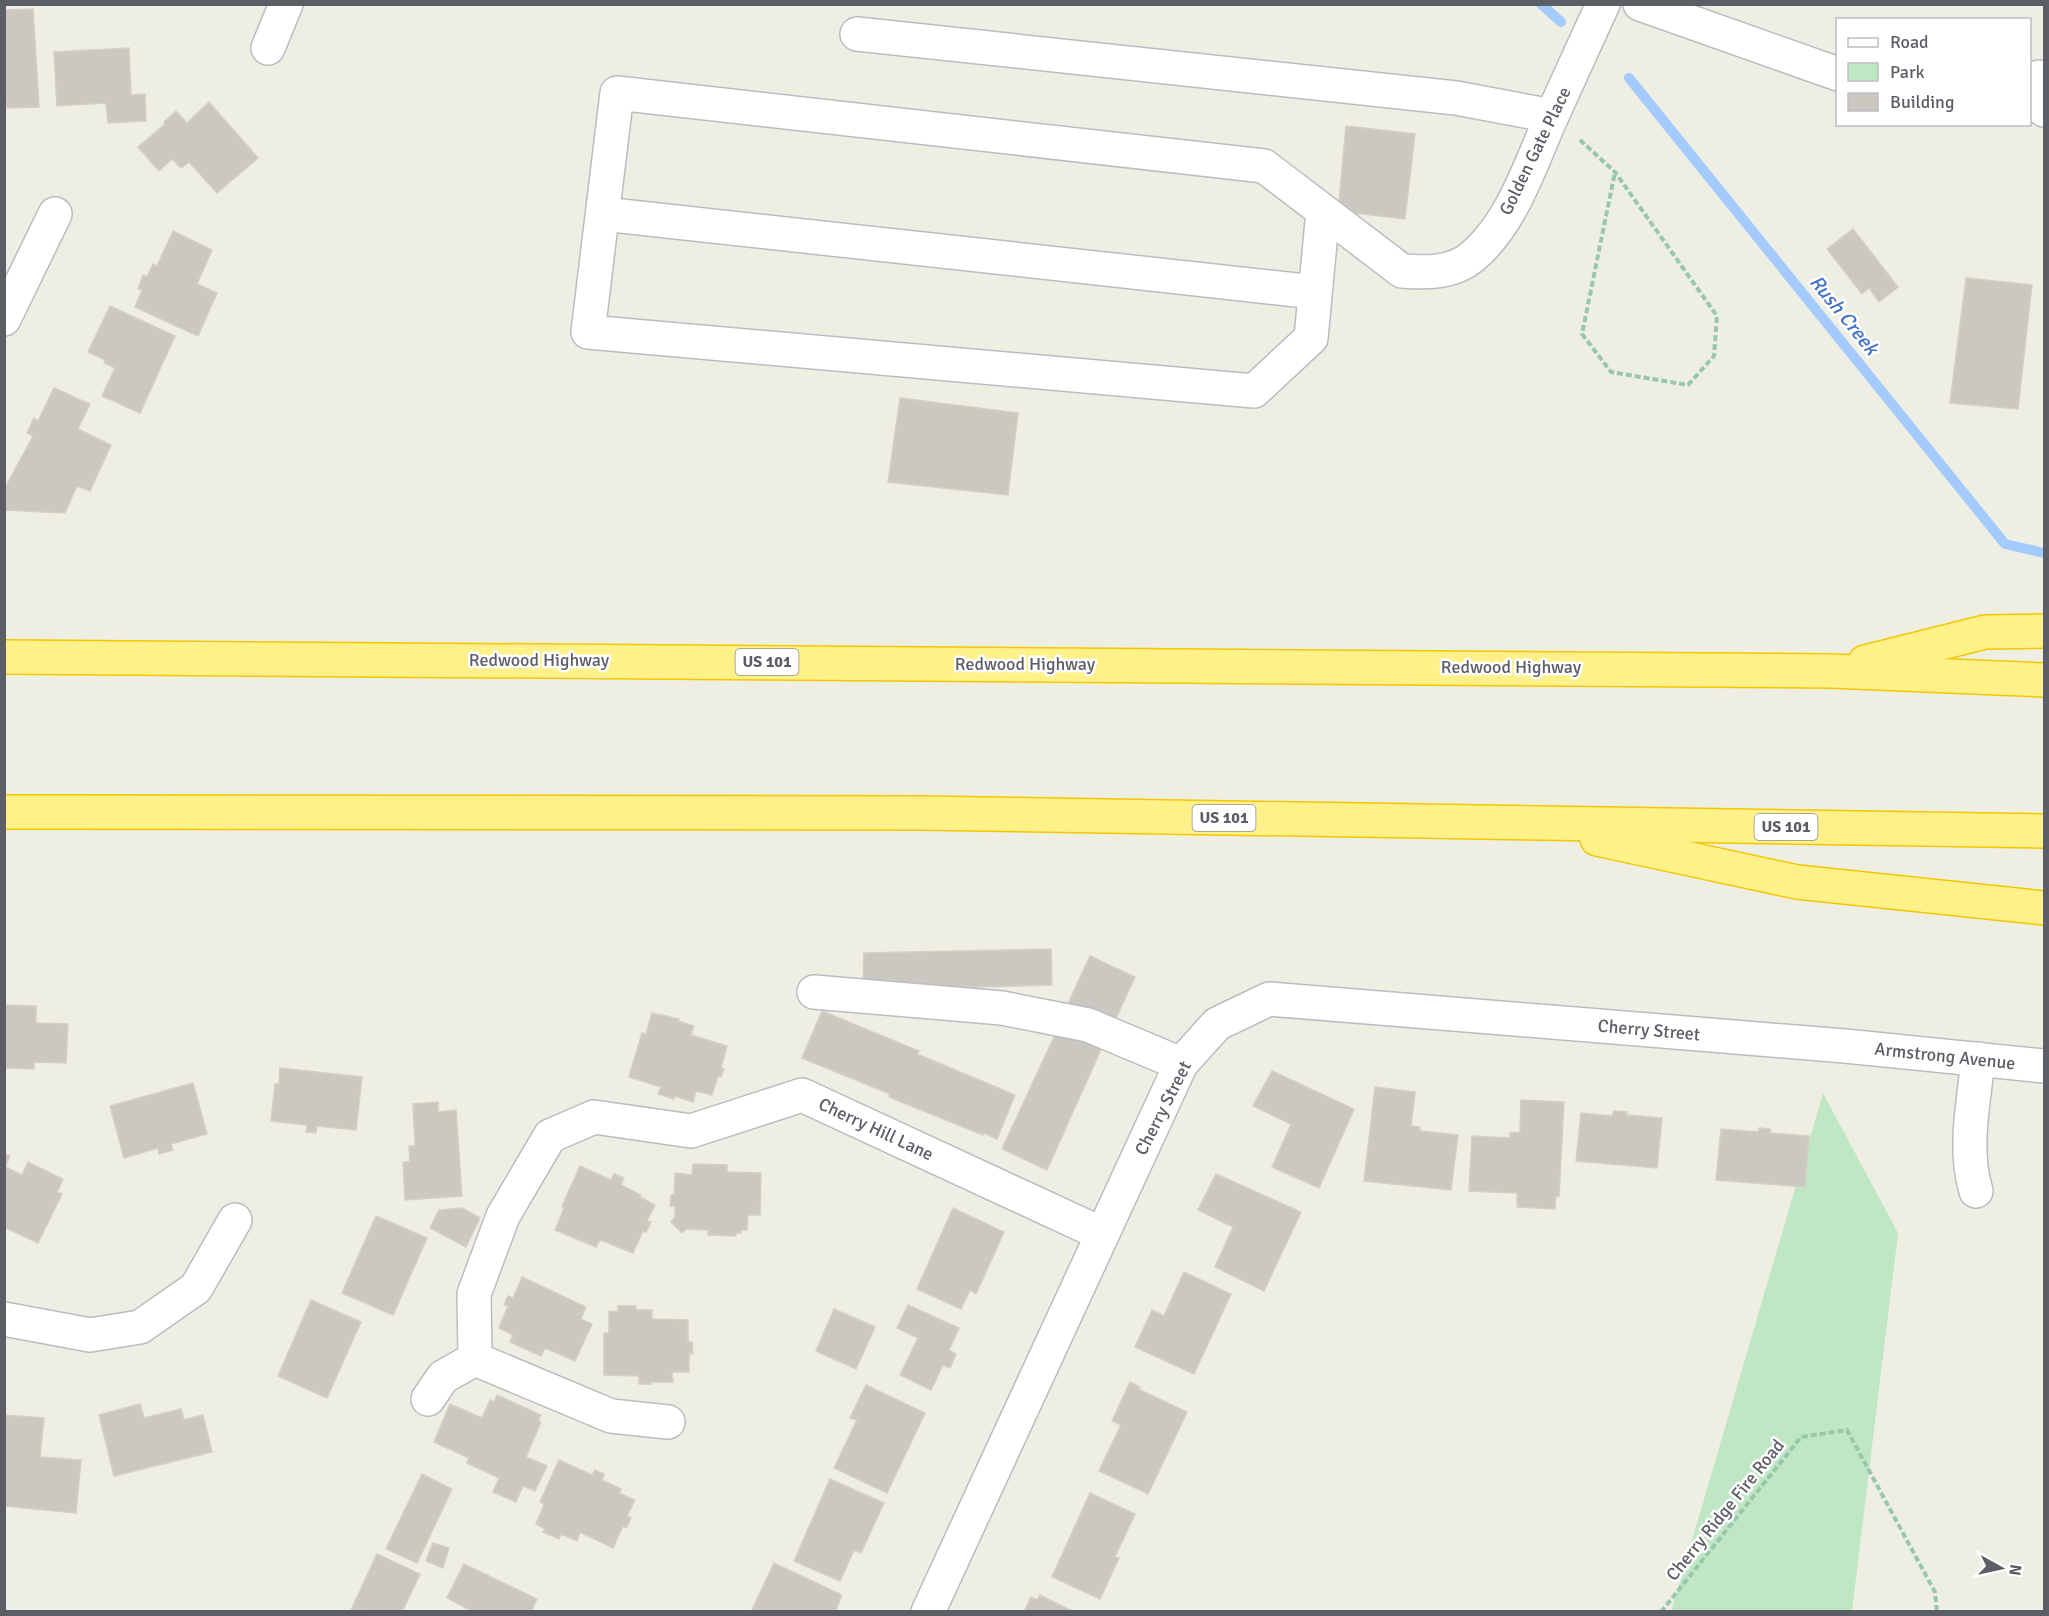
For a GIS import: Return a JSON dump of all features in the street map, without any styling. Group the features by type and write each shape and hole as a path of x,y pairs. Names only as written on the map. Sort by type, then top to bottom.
{"highway":[{"path":"1831,671 1985,632 2044,631"},
{"name":"Redwood Highway","path":"4,657 1831,671 2044,680"},
{"name":"US 101","path":"4,812 919,813 2044,831"},
{"path":"1528,823 1797,882 2044,908"}],"street":[{"path":"268,48 286,4"},
{"name":"Golden Gate Place","path":"1323,211 1402,271 1423,273 1450,269 1472,257 1493,234 1516,198 1603,4"},
{"path":"1640,4 1836,73"},
{"path":"858,34 1456,98 1552,116"},
{"path":"2038,79 2044,110"},
{"path":"617,93 1264,166 1323,211 1311,338 1254,392 588,332 617,93"},
{"path":"4,319 55,214"},
{"path":"603,214 1315,292"},
{"path":"814,992 1002,1008 1088,1025 1181,1064"},
{"name":"Cherry Street","path":"928,1611 1181,1064 1217,1024 1269,999 1845,1046"},
{"name":"Armstrong Avenue","path":"1845,1046 2044,1066"},
{"path":"1976,1191 1970,1173 1969,1144 1978,1059"},
{"name":"Cherry Hill Lane","path":"476,1359 474,1294 503,1216 550,1136 594,1117 691,1131 802,1095 1102,1234"},
{"path":"4,1318 90,1335 140,1328 196,1288 235,1220"},
{"path":"428,1399 443,1377 476,1359 611,1416 668,1422"}],"path":[{"path":"1552,116 1615,172 1717,316 1714,356 1688,385 1611,372 1582,334 1615,172"},
{"name":"Cherry Ridge Fire Road","path":"1661,1611 1801,1437 1847,1430 1935,1592 1937,1611"}],"green space":[{"path":"1823,1093 1898,1233 1852,1611 1671,1612"}],"building":[{"path":"33,9 39,107 7,108 4,84 4,10"},
{"path":"129,48 131,95 145,94 146,121 108,123 106,103 57,106 54,52"},
{"path":"209,102 258,158 217,193 189,162 181,168 172,159 159,171 138,147 165,124 164,122 176,111 187,123"},
{"path":"1346,126 1415,134 1405,219 1338,211"},
{"path":"1853,229 1898,287 1879,302 1869,288 1862,294 1827,249"},
{"path":"173,231 212,250 197,284 217,293 198,336 135,307 142,290 138,289 143,275 147,277 153,264 157,266"},
{"path":"1966,278 2032,285 2018,409 1950,403"},
{"path":"110,306 175,336 140,413 102,396 115,368 88,352"},
{"path":"54,388 90,404 78,429 111,445 90,491 77,486 65,513 4,510 4,490 33,436 27,433 34,418 38,421"},
{"path":"900,398 1018,413 1008,495 888,482"},
{"path":"1051,949 1052,985 897,989 896,980 863,981 864,953"},
{"path":"1090,956 1135,977 1111,1029 1066,1008"},
{"path":"4,1005 36,1006 36,1023 68,1024 66,1063 34,1062 34,1069 4,1068"},
{"path":"822,1011 919,1051 917,1054 1015,1095 997,1139 889,1097 890,1094 802,1058"},
{"path":"652,1013 679,1019 678,1021 694,1026 691,1035 727,1046 721,1068 724,1069 721,1077 718,1076 712,1095 696,1091 693,1102 675,1096 674,1099 658,1094 661,1087 629,1077 642,1033 646,1034"},
{"path":"1059,1026 1102,1047 1047,1170 1002,1149"},
{"path":"280,1068 362,1077 356,1130 317,1126 316,1133 306,1132 307,1125 271,1121 275,1084 279,1084"},
{"path":"1272,1071 1354,1109 1319,1188 1272,1167 1291,1124 1253,1106"},
{"path":"193,1083 207,1134 171,1144 173,1150 159,1154 158,1148 124,1158 110,1106"},
{"path":"1375,1087 1415,1092 1411,1126 1420,1127 1420,1131 1458,1135 1451,1190 1364,1181"},
{"path":"1521,1100 1564,1102 1559,1196 1556,1196 1555,1209 1517,1207 1517,1193 1469,1191 1472,1136 1510,1138 1510,1132 1520,1133"},
{"path":"438,1102 438,1112 456,1110 462,1196 405,1200 403,1162 410,1162 409,1146 415,1146 413,1104"},
{"path":"1614,1111 1627,1112 1627,1115 1662,1118 1657,1168 1576,1161 1581,1113 1612,1116"},
{"path":"1759,1128 1770,1129 1770,1133 1809,1136 1805,1187 1716,1180 1721,1129 1758,1132"},
{"path":"4,1154 10,1156 5,1167 22,1175 28,1162 63,1179 57,1192 62,1194 38,1243 4,1227"},
{"path":"693,1164 727,1165 727,1172 761,1173 760,1215 748,1215 747,1230 741,1230 741,1233 736,1233 736,1236 708,1235 708,1230 686,1229 682,1233 671,1222 675,1217 675,1206 670,1206 671,1195 674,1195 675,1173 692,1175"},
{"path":"580,1166 611,1180 614,1174 624,1178 621,1185 655,1205 647,1221 651,1222 646,1232 643,1231 633,1253 600,1240 596,1247 555,1230 564,1208 562,1206"},
{"path":"1216,1174 1301,1212 1264,1291 1215,1267 1233,1227 1198,1210"},
{"path":"462,1208 480,1218 466,1247 430,1228 439,1210"},
{"path":"953,1208 1004,1232 976,1294 970,1290 961,1309 917,1289"},
{"path":"376,1216 427,1238 393,1315 342,1293"},
{"path":"1184,1272 1231,1294 1194,1374 1135,1347 1152,1310 1164,1316"},
{"path":"522,1277 586,1307 581,1319 592,1324 575,1361 545,1348 541,1356 510,1342 513,1335 499,1328 508,1306 504,1305 508,1296 513,1298"},
{"path":"311,1300 361,1322 327,1398 278,1376"},
{"path":"908,1305 959,1328 949,1350 956,1354 950,1368 943,1365 931,1390 900,1375 918,1338 897,1328"},
{"path":"618,1306 636,1306 636,1310 652,1310 652,1319 688,1320 688,1342 692,1342 693,1354 689,1353 689,1372 672,1372 673,1382 650,1382 651,1384 639,1384 639,1376 604,1375 604,1333 609,1333 609,1311 618,1312"},
{"path":"834,1309 875,1327 856,1369 816,1351"},
{"path":"1130,1382 1140,1387 1138,1389 1187,1412 1148,1494 1099,1471 1121,1425 1112,1421"},
{"path":"866,1385 925,1413 887,1493 834,1468 857,1420 850,1418"},
{"path":"497,1395 541,1415 538,1421 541,1422 526,1457 547,1466 535,1491 523,1486 516,1502 493,1492 499,1478 467,1463 469,1458 434,1442 450,1404 482,1418 490,1400 494,1402"},
{"path":"140,1404 144,1418 181,1409 184,1420 203,1415 212,1452 114,1476 99,1415"},
{"path":"4,1415 44,1418 40,1457 81,1460 76,1513 4,1506"},
{"path":"559,1460 592,1475 595,1470 604,1474 602,1480 621,1489 619,1493 635,1500 627,1516 631,1518 626,1528 623,1526 613,1548 580,1532 577,1541 561,1534 559,1539 543,1532 545,1529 536,1524 544,1505 540,1502"},
{"path":"422,1474 452,1489 417,1563 386,1549"},
{"path":"830,1479 884,1503 861,1553 854,1550 840,1581 794,1561"},
{"path":"1090,1493 1135,1514 1115,1557 1119,1558 1100,1599 1052,1577"},
{"path":"433,1543 449,1548 443,1568 426,1561"},
{"path":"377,1554 420,1574 402,1612 351,1610"},
{"path":"774,1563 842,1595 835,1612 751,1612"},
{"path":"464,1564 537,1599 531,1612 474,1612 447,1598"},
{"path":"1040,1595 1074,1612 1024,1612 1031,1597 1037,1600"}],"waterway":[{"name":"Rush Creek","path":"1541,4 1561,22"},
{"name":"Rush Creek","path":"1629,78 2005,544 2044,553"}]}
